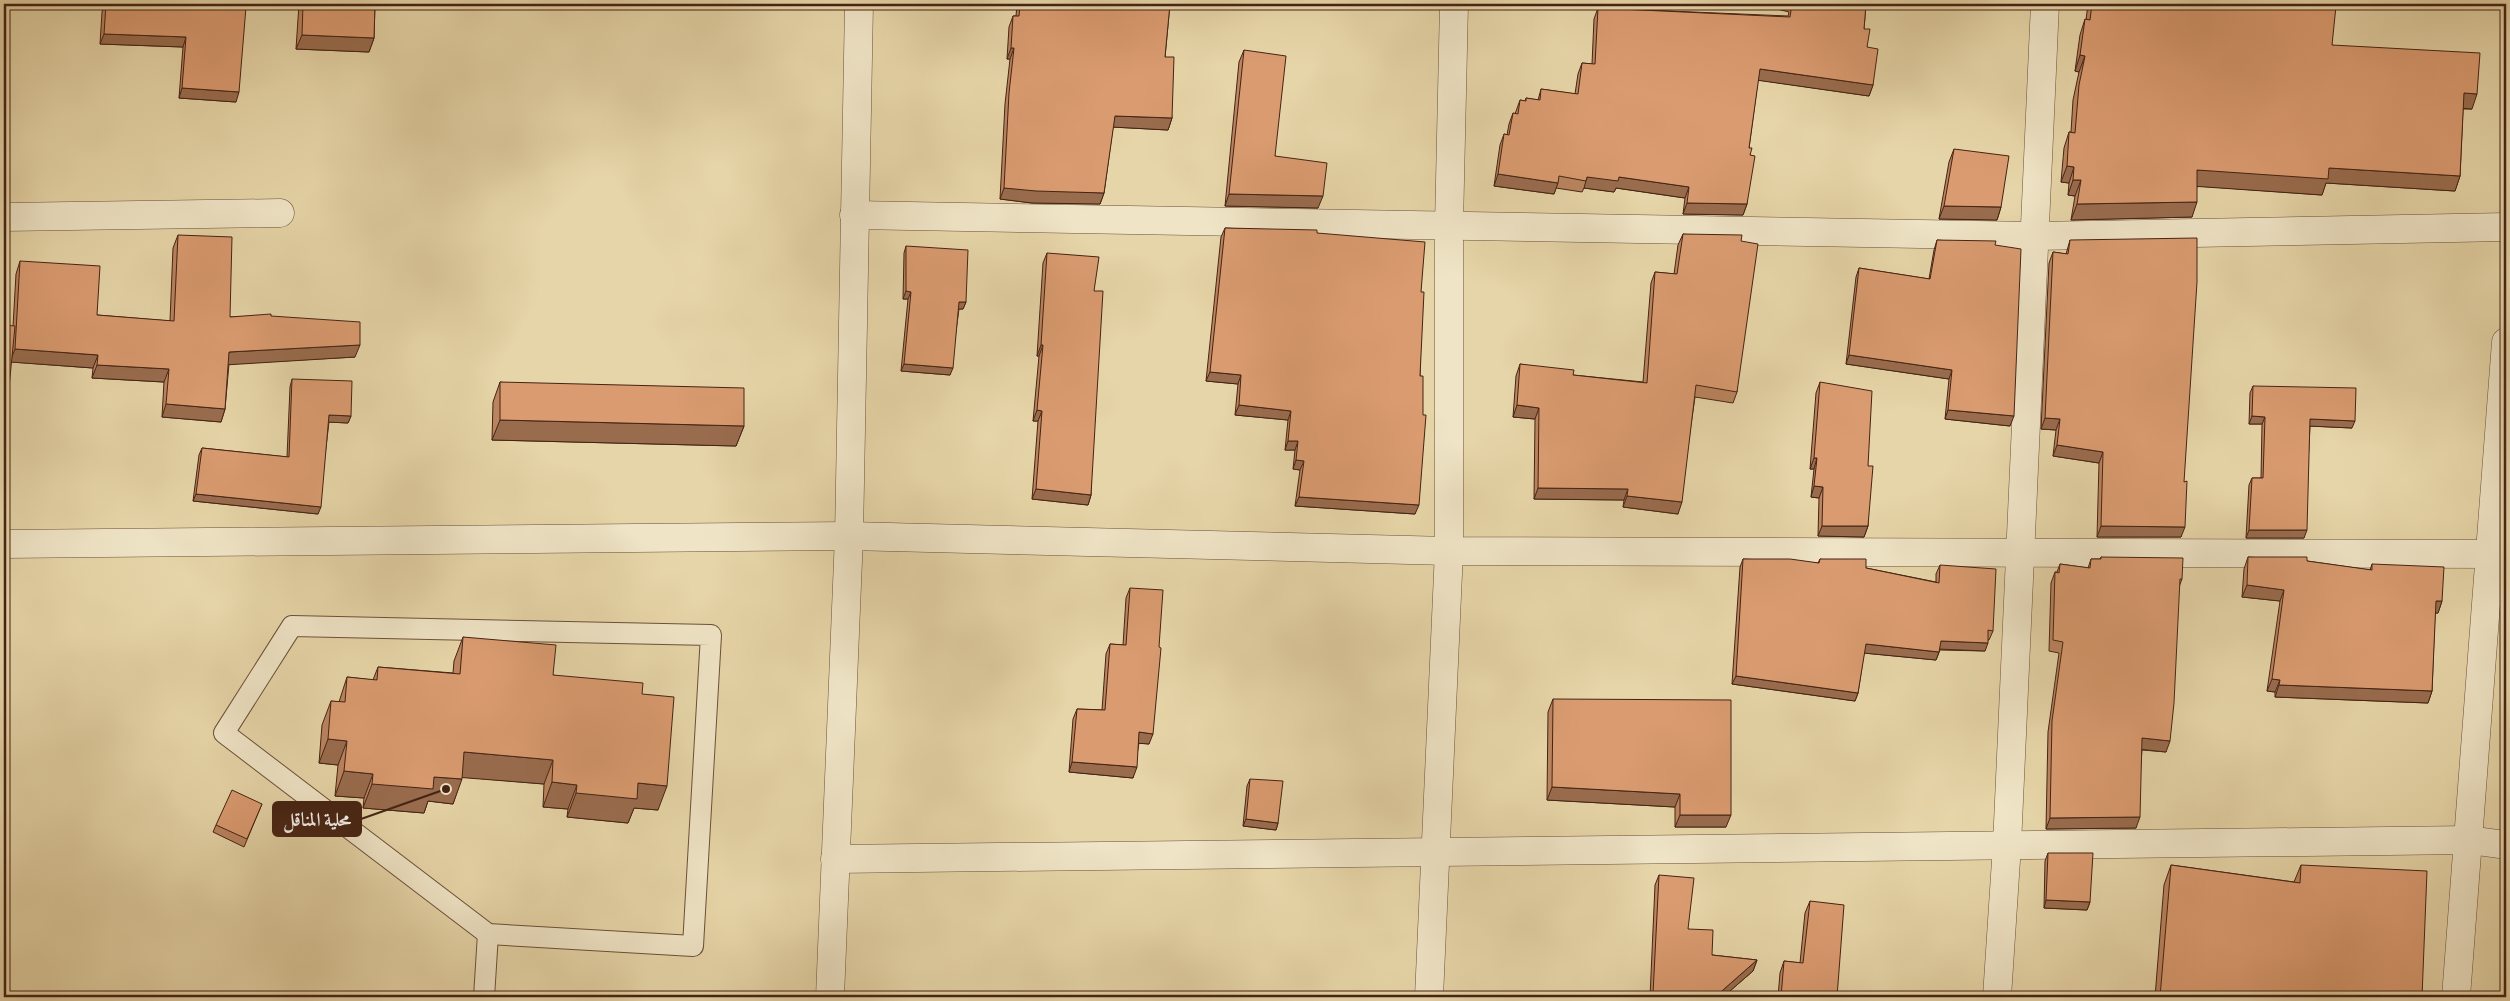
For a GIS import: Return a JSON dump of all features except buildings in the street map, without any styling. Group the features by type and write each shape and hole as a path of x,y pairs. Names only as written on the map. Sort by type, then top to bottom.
{"street":[{"path":"830,997 848,536 859,4"},
{"path":"1429,997 1449,551 1449,225 1454,4"},
{"path":"1997,997 2007,845 2045,4"},
{"path":"4,217 280,213"},
{"path":"854,215 2036,236 2506,227"},
{"path":"2456,997 2469,840 2498,554 2506,342"},
{"path":"4,544 848,536 1449,551 2498,554"},
{"path":"836,859 2469,840 2506,845"}],"lane":[{"path":"292,626 710,635 693,946 488,934 224,733 292,626"},
{"path":"484,997 488,934"}],"place":[{"name":"محلية المناقل","path":"446,789"}]}
